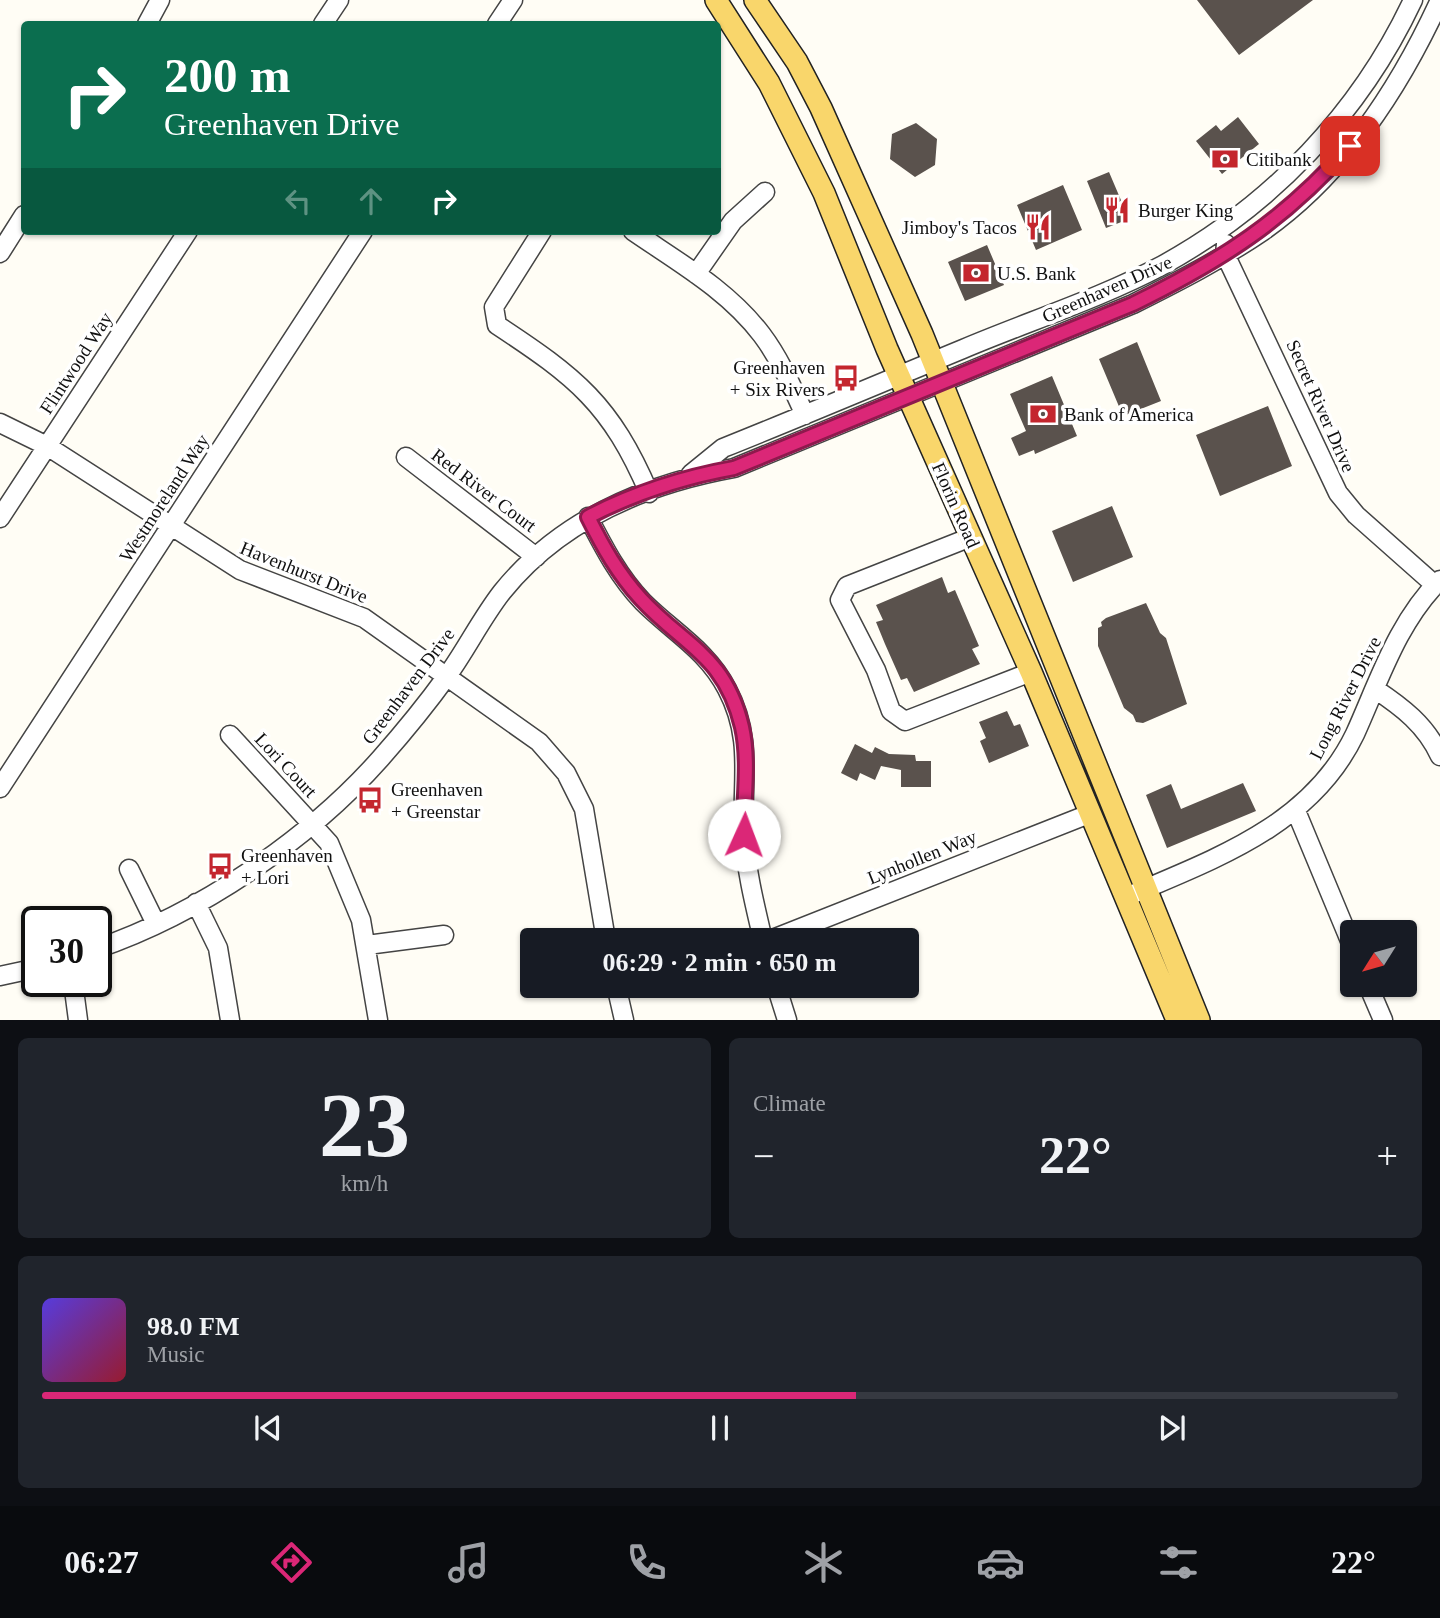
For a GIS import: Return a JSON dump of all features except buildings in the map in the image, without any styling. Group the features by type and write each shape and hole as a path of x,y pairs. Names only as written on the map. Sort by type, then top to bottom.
{"main road":[{"name":"Florin Road","path":"716,0 769,83 799,137 850,252 908,397 1031,672 1089,814 1135,893 1199,1020"},
{"name":"Florin Road","path":"755,0 797,62 821,108 943,383 1135,893 1177,1020"}],"street":[{"path":"149,21 160,0"},
{"path":"325,21 339,0"},
{"path":"499,21 513,0"},
{"name":"Greenhaven Drive","path":"112,942 156,924 232,882 312,823 361,780 446,677 501,593 536,556 588,517 621,500 649,494 688,476 723,448 1123,284 1213,235 1294,168 1346,111 1393,40 1413,0"},
{"name":"Greenhaven Drive","path":"688,476 734,468 1119,310 1172,285 1264,230 1324,176 1366,127 1395,86 1440,0"},
{"path":"1225,254 1228,239 1291,186 1294,168"},
{"path":"696,274 733,222 765,192"},
{"path":"0,253 21,220"},
{"name":"Flintwood Way","path":"0,518 185,235"},
{"name":"Westmoreland Way","path":"0,788 360,235"},
{"path":"539,235 494,307 497,325 556,364 596,402 629,449 649,494"},
{"path":"639,235 696,274 741,311 761,334 782,367 805,415"},
{"path":"1119,310 1146,289 1209,253 1213,235"},
{"name":"Secret River Drive","path":"1225,254 1338,494 1356,515 1437,583"},
{"name":"Havenhurst Drive","path":"0,423 47,446 171,527 261,581 327,602 364,618 523,729 566,773 584,809 604,928"},
{"name":"Red River Court","path":"406,457 536,556"},
{"path":"588,517 614,565 630,586 651,610 703,653 721,677 734,704 746,754 743,817 746,857 761,928"},
{"path":"971,537 846,586 840,600 876,670 891,710 905,721 1031,672"},
{"name":"Long River Drive","path":"1135,893 1253,839 1296,811 1343,757 1401,633 1437,583"},
{"path":"1375,689 1406,710 1421,725 1440,756"},
{"name":"Lori Court","path":"230,735 329,843 343,872 367,945 378,1020"},
{"path":"1296,811 1341,920"},
{"name":"Lynhollen Way","path":"800,928 1089,814"},
{"path":"129,869 156,924"},
{"path":"196,903 218,948 230,1020"},
{"path":"367,945 444,935"},
{"path":"0,976 21,971"},
{"path":"75,997 78,1020"},
{"path":"619,998 624,1020"},
{"path":"780,998 787,1020"},
{"path":"1374,998 1383,1020"}],"place":[{"name":"Citibank","path":"1225,159"},
{"name":"Burger King","path":"1117,210"},
{"name":"Jimboy's Tacos","path":"1038,227"},
{"name":"U.S. Bank","path":"976,273"},
{"name":"Greenhaven + Six Rivers","path":"846,378"},
{"name":"Bank of America","path":"1043,414"},
{"name":"Greenhaven + Greenstar","path":"370,800"},
{"name":"Greenhaven + Lori","path":"220,866"}],"route":[{"path":"744,835 746,754 742,727 728,690 703,653 651,610 630,586 614,565 588,517 621,500 649,494 688,476 734,468 1133,304 1172,285 1264,230 1324,176 1350,146"}]}
